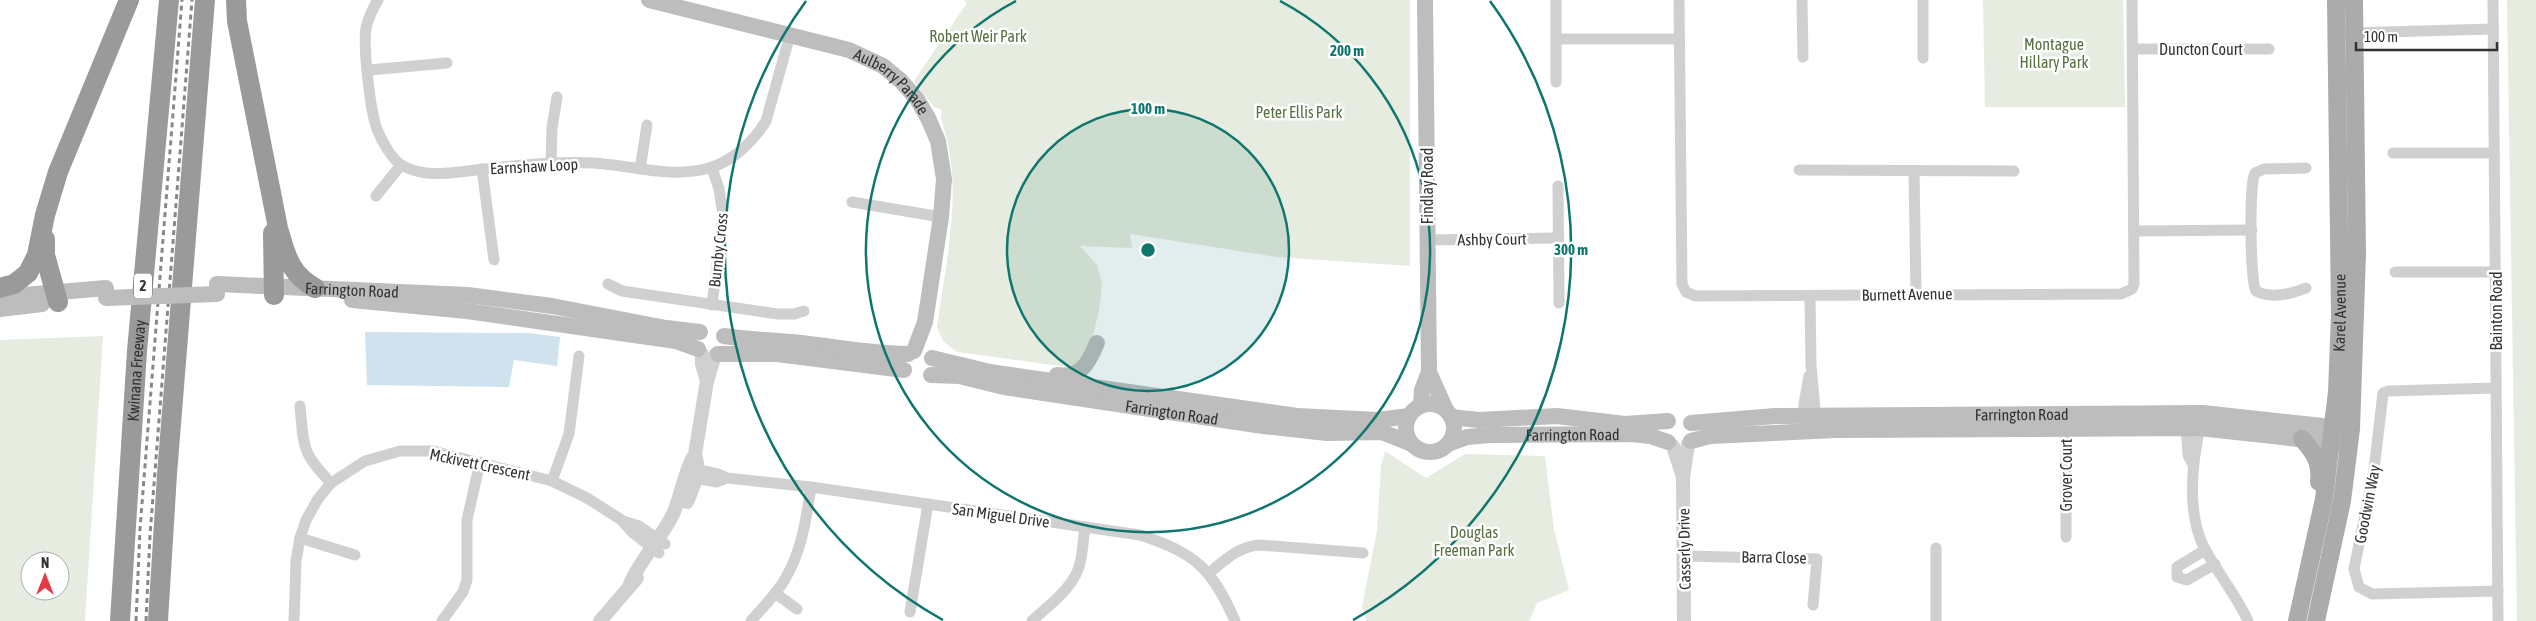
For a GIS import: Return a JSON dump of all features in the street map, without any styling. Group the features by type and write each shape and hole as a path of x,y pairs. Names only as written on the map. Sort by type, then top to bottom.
{"highway":[{"path":"0,288 14,284 28,273 37,255 45,215 71,137 129,0"},
{"name":"Kwinana Freeway","path":"119,621 137,351 169,0"},
{"path":"158,621 167,474 205,0"},
{"path":"236,0 239,30 278,228 285,252 300,279 315,288"},
{"path":"270,181 274,291"},
{"path":"45,215 45,255 56,297"},
{"path":"167,474 168,621"}],"main road":[{"name":"Aulberry Parade","path":"649,0 790,35 861,55 888,70 910,90 928,118 942,157 944,179 941,217 918,358 934,366 931,375"},
{"name":"Findlay Road","path":"1421,405 1422,390 1429,372 1425,0"},
{"name":"Karel Avenue","path":"2297,621 2324,499 2332,435 2340,315 2336,0"},
{"name":"Karel Avenue","path":"2316,621 2337,529 2351,437 2357,254 2354,0"},
{"name":"Farrington Road","path":"274,291 315,288 468,295 511,300 700,332"},
{"name":"Farrington Road","path":"0,297 56,297 106,293 217,290 274,291 467,310 676,340 708,353 744,352 918,358"},
{"name":"Farrington Road","path":"0,309 56,297"},
{"path":"713,328 724,336 725,344 708,353 696,340 700,332 713,328"},
{"name":"Farrington Road","path":"724,336 745,340 800,343 918,358 990,372 1297,416 1378,420 1409,416"},
{"path":"990,372 1006,368 1064,376 1074,375 1089,363 1098,343"},
{"name":"Farrington Road","path":"918,358 910,378 919,380 931,375 959,376 1004,387 1263,426 1327,433 1382,432 1412,444"},
{"name":"Findlay Road","path":"1429,372 1449,414"},
{"path":"1434,404 1449,414 1454,431 1448,444 1442,449 1426,452 1412,444 1406,431 1409,416 1421,405 1434,404"},
{"name":"Farrington Road","path":"1449,414 1479,420 1557,416 1594,418 1625,424 1668,422"},
{"path":"1680,416 1691,423 1694,432 1680,443 1664,430 1668,422 1680,416"},
{"name":"Farrington Road","path":"1691,423 1707,423 1749,417 1810,423 2194,421 2351,437"},
{"name":"Farrington Road","path":"2194,421 2302,440 2332,435"},
{"name":"Farrington Road","path":"1448,444 1467,437 1490,435 1632,434 1680,443 1710,436 1810,423"},
{"path":"2302,440 2317,458 2320,473 2318,486 2324,499"}],"street":[{"path":"376,196 401,165 384,144 376,129 366,46 366,28 378,0"},
{"path":"1556,0 1556,82"},
{"name":"Burnett Avenue","path":"1679,0 1683,288 1695,296 2121,294 2132,289 2134,284 2132,0"},
{"path":"1802,0 1802,57"},
{"path":"1923,0 1923,58"},
{"name":"Bainton Road","path":"2493,0 2498,621"},
{"path":"2336,33 2493,29"},
{"name":"Earnshaw Loop","path":"401,165 420,172 441,174 551,162 595,163 683,173 712,168 742,148 759,131 766,120 790,35"},
{"path":"1557,39 1679,39"},
{"name":"Duncton Court","path":"2133,50 2269,48"},
{"path":"369,70 447,63"},
{"path":"551,162 552,128 557,97"},
{"path":"640,169 647,125"},
{"path":"2393,153 2494,153"},
{"name":"Burnby Cross","path":"712,168 719,189 723,215 712,305"},
{"path":"2306,168 2264,169 2255,173 2252,181 2253,282 2256,291 2266,294 2286,294 2306,288"},
{"path":"482,169 494,260"},
{"path":"1799,170 2014,172"},
{"path":"1914,172 1916,294"},
{"path":"1558,186 1559,303"},
{"path":"852,202 941,217"},
{"path":"2134,230 2252,230"},
{"name":"Ashby Court","path":"1427,240 1557,238"},
{"path":"2395,272 2495,272"},
{"name":"Burnby Cross","path":"608,284 622,291 712,305 778,314 794,314 804,311"},
{"path":"1810,296 1810,423"},
{"path":"600,621 630,584 645,571 658,546 680,518 692,473 707,381 708,353"},
{"path":"552,481 569,434 579,356"},
{"name":"Goodwin Way","path":"2496,388 2388,391 2382,393 2374,470 2354,570 2359,587 2372,594 2498,591"},
{"path":"300,406 307,454 311,462 331,483"},
{"path":"2194,421 2195,513 2205,550 2248,621"},
{"name":"Grover Court","path":"2064,422 2066,537"},
{"name":"Casserly Drive","path":"1680,443 1683,478 1684,621"},
{"name":"Mckivett Crescent","path":"294,621 296,561 300,538 306,520 318,500 331,483 365,460 400,451 433,451 552,481 587,498 658,546"},
{"path":"442,621 463,592 467,580 467,520 480,462"},
{"name":"San Miguel Drive","path":"692,473 718,474 727,478 811,487 1140,535 1166,543 1187,554 1209,573 1221,590 1235,621"},
{"path":"751,621 785,580 799,550 811,487"},
{"path":"910,612 928,504"},
{"path":"1032,621 1069,586 1080,565 1085,527"},
{"path":"300,538 355,555"},
{"path":"1209,573 1238,550 1248,546 1259,545 1363,553"},
{"path":"1936,548 1936,621"},
{"path":"2205,550 2177,567 2177,577 2187,580 2215,564"},
{"name":"Barra Close","path":"1684,556 1817,558 1814,605"},
{"path":"775,593 797,609"}],"green space":[{"path":"964,0 1410,0 1410,266 1277,257 1130,234 1132,248 1080,246 1097,265 1102,284 1099,311 1090,348 1074,368 957,352 943,341 937,327 949,249 953,196 948,144 941,119 942,110 934,107 914,81 967,3"},
{"name":"Montague Hillary Park","path":"1983,0 2123,0 2125,107 1985,107"},
{"path":"2507,0 2536,0 2536,621 2517,621"},
{"path":"103,336 85,621 0,621 0,340"},
{"name":"Douglas Freeman Park","path":"1385,451 1426,478 1465,454 1545,456 1554,529 1569,590 1537,603 1529,621 1366,621 1362,606 1377,531 1381,466"}],"water":[{"path":"365,332 529,333 560,337 557,366 514,360 509,387 367,385"}],"railway":[{"path":"136,621 140,529 182,0"},
{"path":"146,621 150,535 192,0"}],"park label":[{"name":"Robert Weir Park","path":"978,36"},
{"name":"Peter Ellis Park","path":"1299,112"}]}
